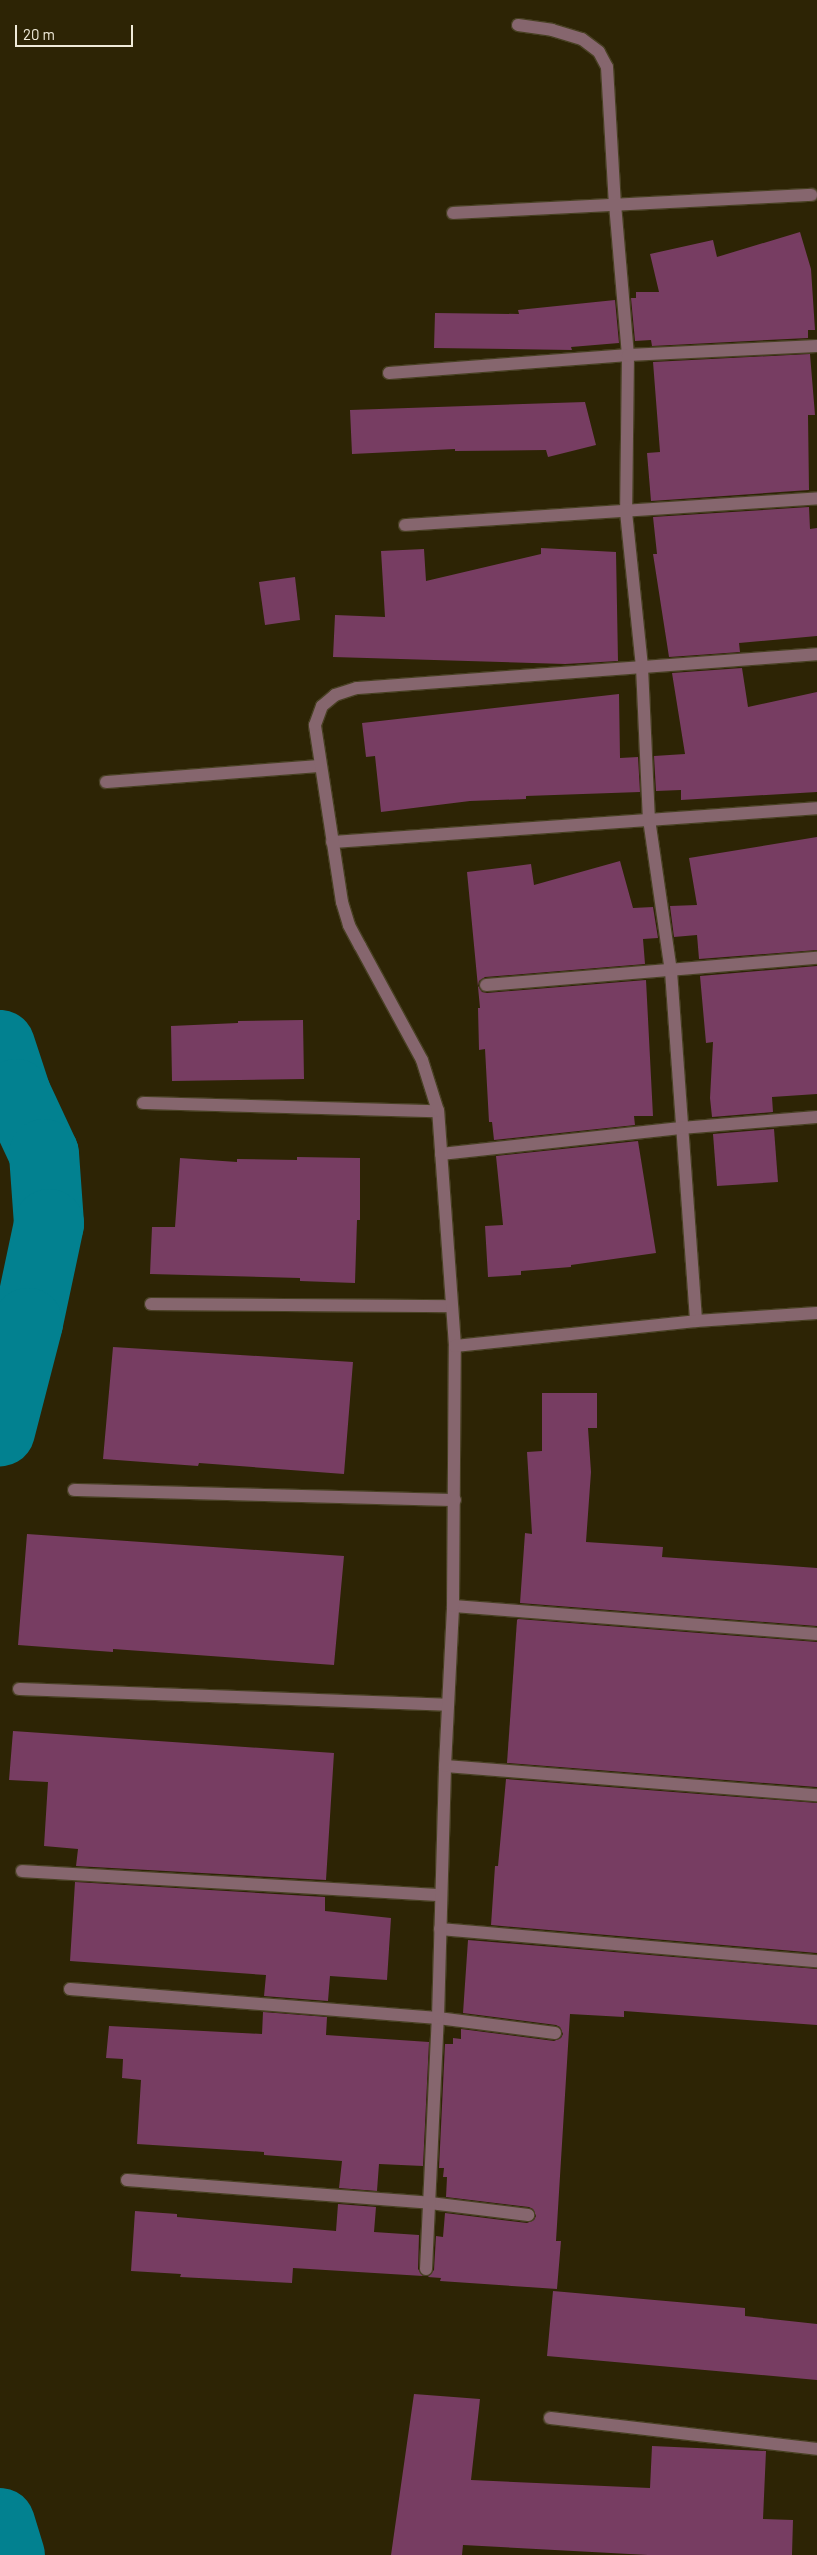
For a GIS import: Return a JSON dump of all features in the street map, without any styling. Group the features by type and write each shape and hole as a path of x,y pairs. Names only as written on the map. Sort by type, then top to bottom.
{"street":[{"path":"518,25 552,30 582,39 599,52 607,67 615,204 628,355 626,512 642,667 649,819 671,971 696,1321"},
{"path":"453,214 812,195"},
{"path":"389,373 628,355 817,346"},
{"path":"405,525 817,498"},
{"path":"426,2269 438,2018 440,1895 453,1606 455,1346 438,1111 422,1060 349,925 342,902 319,766 315,726 322,706 335,695 357,688 817,654"},
{"path":"106,782 319,766"},
{"path":"332,842 817,808"},
{"path":"486,985 817,958"},
{"path":"142,1103 438,1111"},
{"path":"441,1154 681,1128 817,1117"},
{"path":"151,1304 452,1306"},
{"path":"455,1346 696,1321 817,1313"},
{"path":"74,1490 455,1500"},
{"path":"453,1606 817,1634"},
{"path":"19,1689 448,1705"},
{"path":"445,1766 817,1795"},
{"path":"22,1871 440,1895"},
{"path":"440,1929 817,1961"},
{"path":"70,1989 438,2018 555,2033"},
{"path":"127,2180 430,2203 528,2215"},
{"path":"550,2418 817,2449"}],"building":[{"path":"800,232 811,269 815,330 808,330 808,338 652,346 651,340 635,341 631,298 636,298 636,292 659,292 650,254 713,240 717,257"},
{"path":"615,300 619,343 571,347 572,350 434,348 435,313 519,314 518,310"},
{"path":"810,354 815,415 808,415 809,490 651,501 647,453 660,452 653,362"},
{"path":"585,402 596,445 548,457 546,450 455,451 455,449 352,454 350,410"},
{"path":"809,507 810,529 817,528 817,636 739,643 740,652 669,657 653,554 657,554 653,517"},
{"path":"541,548 616,552 618,661 565,664 333,657 335,615 385,617 381,551 424,549 426,581 541,554"},
{"path":"295,577 300,620 265,625 259,582"},
{"path":"742,668 748,707 817,692 817,792 681,800 681,790 656,791 654,756 685,754 672,673"},
{"path":"619,694 620,758 638,757 640,792 526,796 526,799 470,801 381,812 375,756 366,757 362,723"},
{"path":"817,837 817,950 699,959 697,935 674,937 670,906 697,905 689,858"},
{"path":"620,861 633,908 653,907 658,938 643,939 645,964 485,977 479,981 478,986 482,992 487,993 646,980 653,1116 634,1116 635,1125 494,1140 492,1122 489,1122 485,1049 479,1050 478,1008 480,1008 467,872 531,864 534,885"},
{"path":"817,966 817,1094 772,1097 773,1112 712,1117 710,1098 713,1042 706,1043 700,976"},
{"path":"303,1020 304,1079 172,1081 171,1026 238,1023 238,1021"},
{"path":"774,1129 778,1182 717,1186 713,1134"},
{"path":"638,1141 656,1253 571,1265 571,1267 521,1271 521,1275 488,1277 485,1226 503,1225 496,1156"},
{"path":"297,1157 360,1158 360,1220 357,1220 355,1283 300,1281 300,1278 150,1274 152,1227 175,1227 180,1158 237,1162 237,1159 297,1160"},
{"path":"113,1347 353,1362 344,1474 199,1463 198,1466 103,1459"},
{"path":"542,1393 597,1393 597,1428 588,1428 591,1472 586,1542 663,1547 662,1557 817,1568 817,1626 520,1603 525,1533 532,1534 527,1452 542,1451"},
{"path":"27,1534 344,1556 334,1665 113,1649 113,1652 18,1645"},
{"path":"518,1619 817,1642 817,1787 507,1763"},
{"path":"13,1731 334,1753 326,1880 76,1866 78,1849 44,1846 48,1782 9,1780"},
{"path":"506,1779 817,1803 817,1953 491,1925 495,1866 498,1866"},
{"path":"75,1882 325,1897 325,1911 391,1918 387,1980 330,1976 328,2001 264,1996 266,1975 70,1961"},
{"path":"468,1940 817,1969 817,2025 624,2011 624,2017 570,2014 556,2241 561,2241 557,2289 440,2281 441,2278 428,2277 434,2270 436,2236 443,2237 445,2213 527,2223 534,2220 536,2216 533,2209 529,2207 446,2197 447,2177 443,2177 444,2168 439,2168 445,2044 453,2044 453,2038 461,2039 461,2029 554,2041 561,2038 563,2034 560,2027 556,2025 463,2013"},
{"path":"263,2012 327,2017 326,2035 429,2042 423,2166 379,2164 377,2191 339,2188 342,2161 264,2155 264,2152 137,2144 141,2080 122,2078 123,2059 106,2058 109,2026 262,2034"},
{"path":"338,2204 376,2207 374,2232 419,2235 418,2269 423,2276 293,2268 292,2283 180,2277 181,2274 131,2271 135,2211 177,2214 177,2217 336,2231"},
{"path":"553,2291 745,2308 745,2316 817,2324 817,2380 547,2356"},
{"path":"414,2394 480,2399 471,2480 650,2488 652,2446 766,2451 763,2519 793,2520 792,2555 648,2555 463,2545 462,2555 391,2555"}],"waterway":[{"path":"0,1045 16,1094 44,1154 49,1224 28,1323 0,1431"},
{"path":"0,2523 10,2555"}]}
